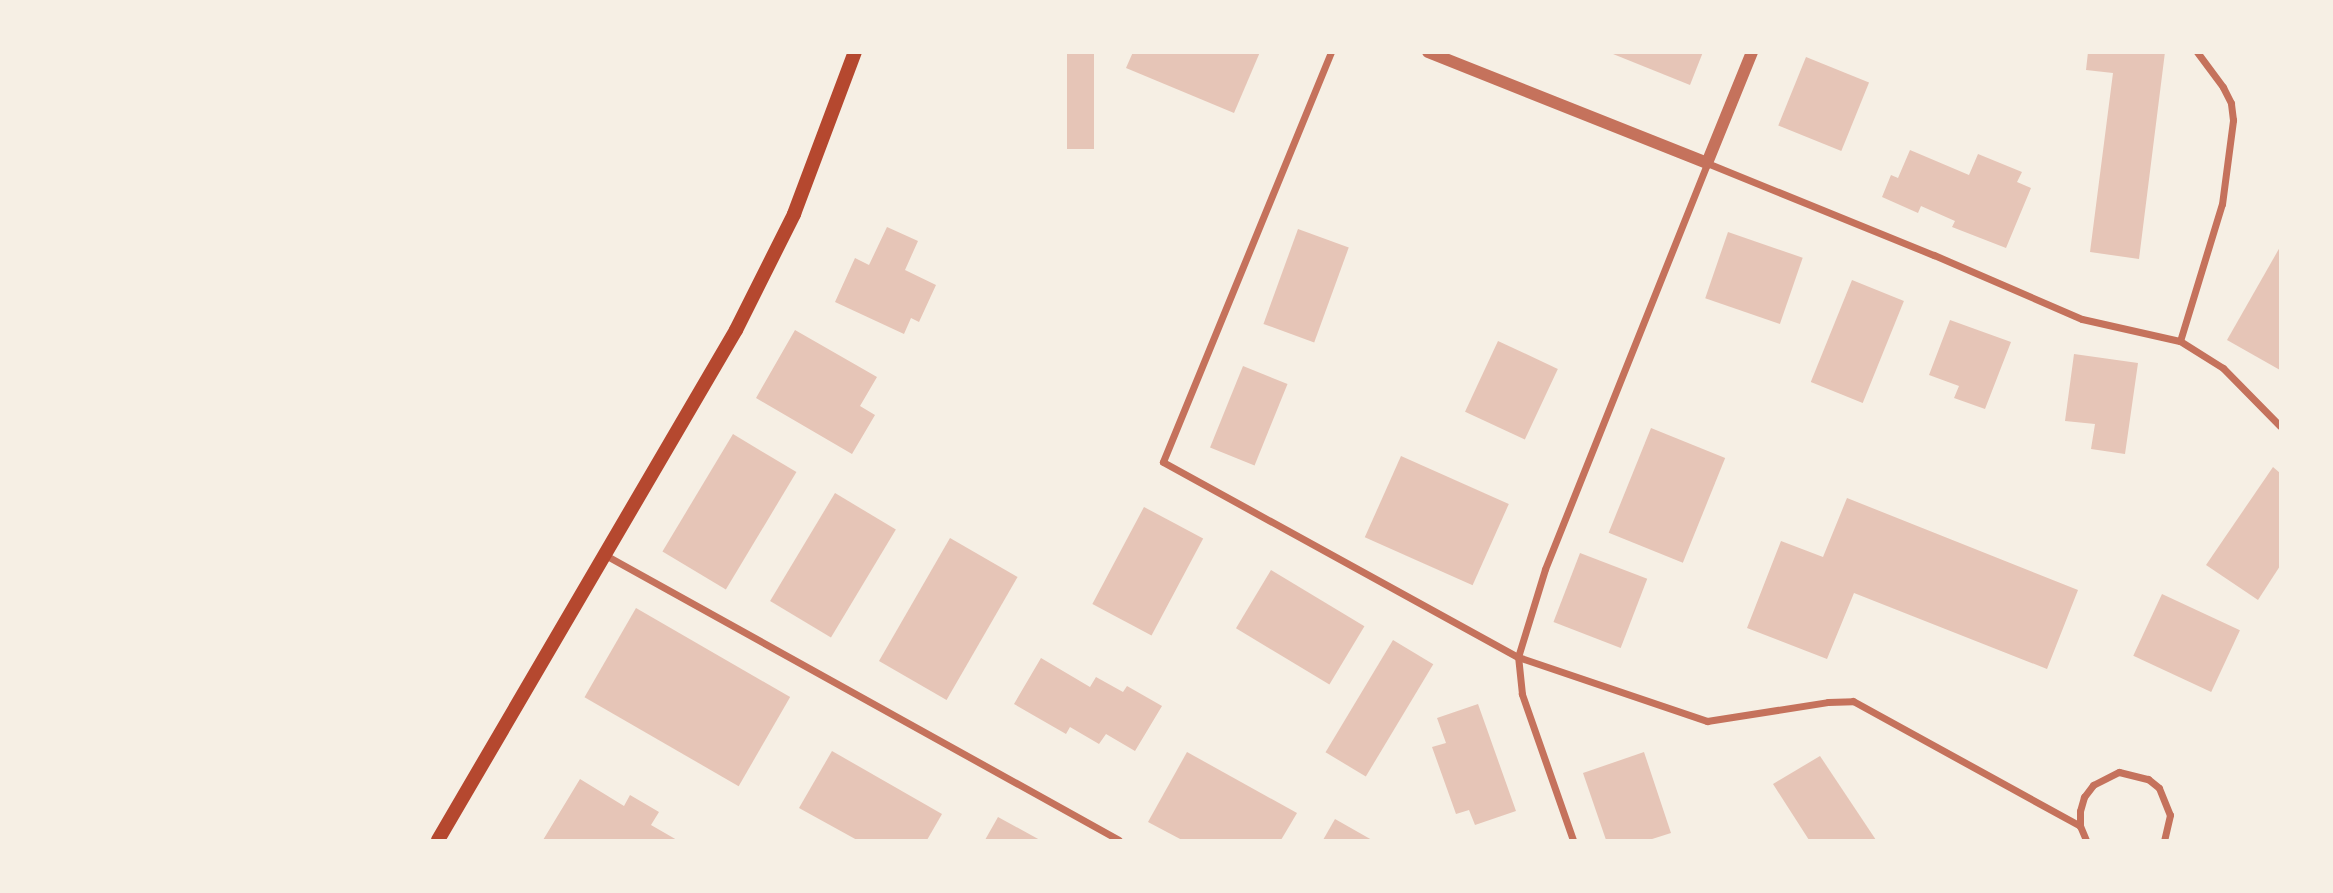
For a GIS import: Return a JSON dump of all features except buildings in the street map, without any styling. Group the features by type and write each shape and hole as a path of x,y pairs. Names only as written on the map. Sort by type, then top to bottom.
{"main road":[{"path":"440,840 607,556 756,293 812,172 855,52"}],"street":[{"path":"1331,52 1163,461 1518,657 1707,721 1828,702 1853,701 2080,825"},
{"path":"1428,52 1934,255 2082,320 2180,341 2223,368 2280,426"},
{"path":"1573,841 1522,694 1518,657 1545,569 1752,52"},
{"path":"2180,341 2222,204 2233,120 2231,103 2223,87 2197,52"},
{"path":"607,556 1119,841"},
{"path":"2085,841 2080,825 2082,804 2093,785 2119,772 2134,774 2160,788 2170,815 2164,841"}]}
